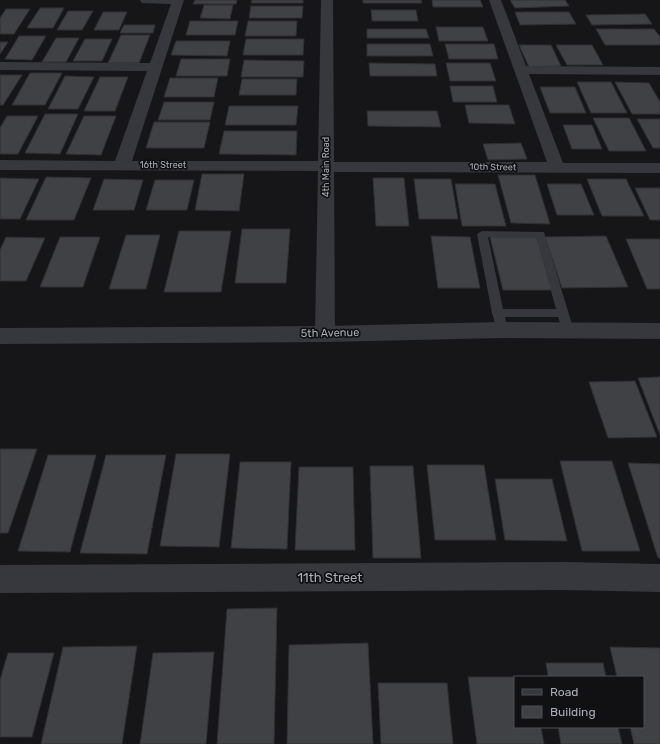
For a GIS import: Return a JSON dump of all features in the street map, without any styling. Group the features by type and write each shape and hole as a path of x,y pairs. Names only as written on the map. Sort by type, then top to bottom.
{"street":[{"path":"122,165 178,0 146,0"},
{"name":"4th Main Road","path":"325,334 327,0"},
{"path":"495,0 556,168"},
{"path":"0,66 155,68"},
{"path":"520,70 660,71"},
{"name":"16th Street","path":"0,165 326,166"},
{"name":"10th Street","path":"326,166 660,168"},
{"name":"5th Avenue","path":"0,336 325,334 500,322 566,322 660,331"},
{"name":"11th Street","path":"0,579 557,576 660,578"}],"lane":[{"path":"500,322 482,234 540,234 566,322"}],"building":[{"path":"195,0 237,0 236,4 193,4"},
{"path":"252,0 303,0 303,3 251,3"},
{"path":"363,0 421,0 422,3 363,3"},
{"path":"432,0 480,0 483,7 433,7"},
{"path":"510,0 565,0 569,6 515,8"},
{"path":"204,5 233,5 230,19 200,18"},
{"path":"251,6 303,6 302,18 249,18"},
{"path":"40,8 64,8 53,28 27,28"},
{"path":"6,9 30,9 14,34 0,34 0,18"},
{"path":"371,10 416,10 418,21 372,21"},
{"path":"68,11 93,11 82,30 57,30"},
{"path":"103,12 127,12 119,30 94,30"},
{"path":"515,12 569,12 576,24 520,25"},
{"path":"645,14 652,24 592,25 586,15"},
{"path":"190,21 238,21 235,35 186,35"},
{"path":"248,21 297,21 296,36 245,36"},
{"path":"124,25 155,25 153,33 120,33"},
{"path":"436,27 483,27 488,41 439,41"},
{"path":"367,29 426,29 429,38 367,38"},
{"path":"596,29 654,29 660,37 660,45 605,45"},
{"path":"121,35 150,35 139,63 108,63"},
{"path":"19,36 46,36 32,60 5,59"},
{"path":"56,38 79,38 66,62 42,62"},
{"path":"85,39 112,39 102,61 73,61"},
{"path":"246,39 304,39 303,55 243,55"},
{"path":"176,41 230,41 227,56 171,55"},
{"path":"0,42 8,42 0,54"},
{"path":"367,44 430,44 433,56 367,56"},
{"path":"445,44 494,44 498,59 449,59"},
{"path":"519,45 551,45 561,66 529,67"},
{"path":"556,45 592,45 603,65 567,65"},
{"path":"181,59 230,59 227,76 176,76"},
{"path":"244,60 304,61 303,77 241,77"},
{"path":"369,63 435,64 437,76 370,76"},
{"path":"446,63 490,63 496,81 450,81"},
{"path":"30,73 62,73 45,105 12,105"},
{"path":"0,75 22,75 3,105 0,105"},
{"path":"65,76 94,77 78,109 48,109"},
{"path":"100,77 128,77 115,111 84,111"},
{"path":"170,78 218,78 214,97 164,97"},
{"path":"242,79 297,79 296,95 239,95"},
{"path":"577,82 611,82 627,113 591,113"},
{"path":"615,82 649,83 660,102 660,114 632,114"},
{"path":"450,86 493,86 497,102 453,102"},
{"path":"540,87 575,87 586,113 550,113"},
{"path":"164,102 214,102 210,120 158,120"},
{"path":"465,105 509,105 515,124 469,123"},
{"path":"229,106 298,106 296,125 225,125"},
{"path":"367,111 437,111 441,127 368,126"},
{"path":"45,114 78,114 60,154 25,153"},
{"path":"7,116 38,116 18,154 0,154 0,128"},
{"path":"84,116 116,116 101,155 66,154"},
{"path":"593,118 629,118 646,151 609,151"},
{"path":"637,119 660,119 660,148 653,148"},
{"path":"154,122 210,122 204,148 146,148"},
{"path":"563,125 592,125 602,149 572,149"},
{"path":"224,131 297,131 296,155 219,154"},
{"path":"521,143 527,159 488,160 483,144"},
{"path":"202,174 244,174 239,211 195,210"},
{"path":"498,175 535,175 550,224 511,223"},
{"path":"46,177 91,178 74,220 26,220"},
{"path":"0,178 39,179 20,219 0,219"},
{"path":"373,178 404,178 409,226 376,226"},
{"path":"104,179 143,180 134,210 93,210"},
{"path":"414,179 451,179 458,219 419,219"},
{"path":"587,179 626,179 644,216 602,216"},
{"path":"155,180 194,180 187,210 146,210"},
{"path":"455,184 495,184 506,226 462,226"},
{"path":"547,184 581,184 594,215 557,215"},
{"path":"635,188 660,188 660,220 650,220"},
{"path":"242,229 290,229 286,283 235,283"},
{"path":"179,231 231,231 221,292 164,292"},
{"path":"126,235 160,235 146,289 109,289"},
{"path":"431,236 470,237 480,288 438,288"},
{"path":"606,236 628,287 562,288 545,237"},
{"path":"6,237 45,238 26,281 0,281 0,250"},
{"path":"60,237 100,237 83,287 40,287"},
{"path":"490,237 537,237 554,290 503,290"},
{"path":"626,239 660,239 660,289 647,289"},
{"path":"660,377 660,435 638,378"},
{"path":"635,381 657,437 608,438 589,382"},
{"path":"0,449 37,449 8,533 0,533"},
{"path":"176,454 230,454 219,547 160,546"},
{"path":"48,455 96,455 70,552 18,551"},
{"path":"106,455 166,455 147,554 80,553"},
{"path":"560,461 612,461 640,551 582,551"},
{"path":"240,462 291,462 287,549 231,548"},
{"path":"628,463 660,464 660,558 658,558"},
{"path":"427,465 484,465 496,540 435,540"},
{"path":"370,466 413,466 421,558 373,558"},
{"path":"299,467 353,467 355,550 295,550"},
{"path":"495,479 552,479 567,541 505,540"},
{"path":"277,608 274,744 217,744 227,609"},
{"path":"368,643 373,744 287,744 289,645"},
{"path":"137,646 122,744 41,744 63,647"},
{"path":"610,647 660,648 660,744 634,744 630,728 644,728 644,676 617,676"},
{"path":"214,652 206,744 140,744 153,653"},
{"path":"8,653 54,653 32,737 0,737 0,680"},
{"path":"546,663 603,663 606,676 548,676"},
{"path":"468,677 514,677 514,728 541,728 544,744 477,744"},
{"path":"378,683 447,683 453,744 381,744"},
{"path":"558,728 618,728 622,744 561,744"}]}
